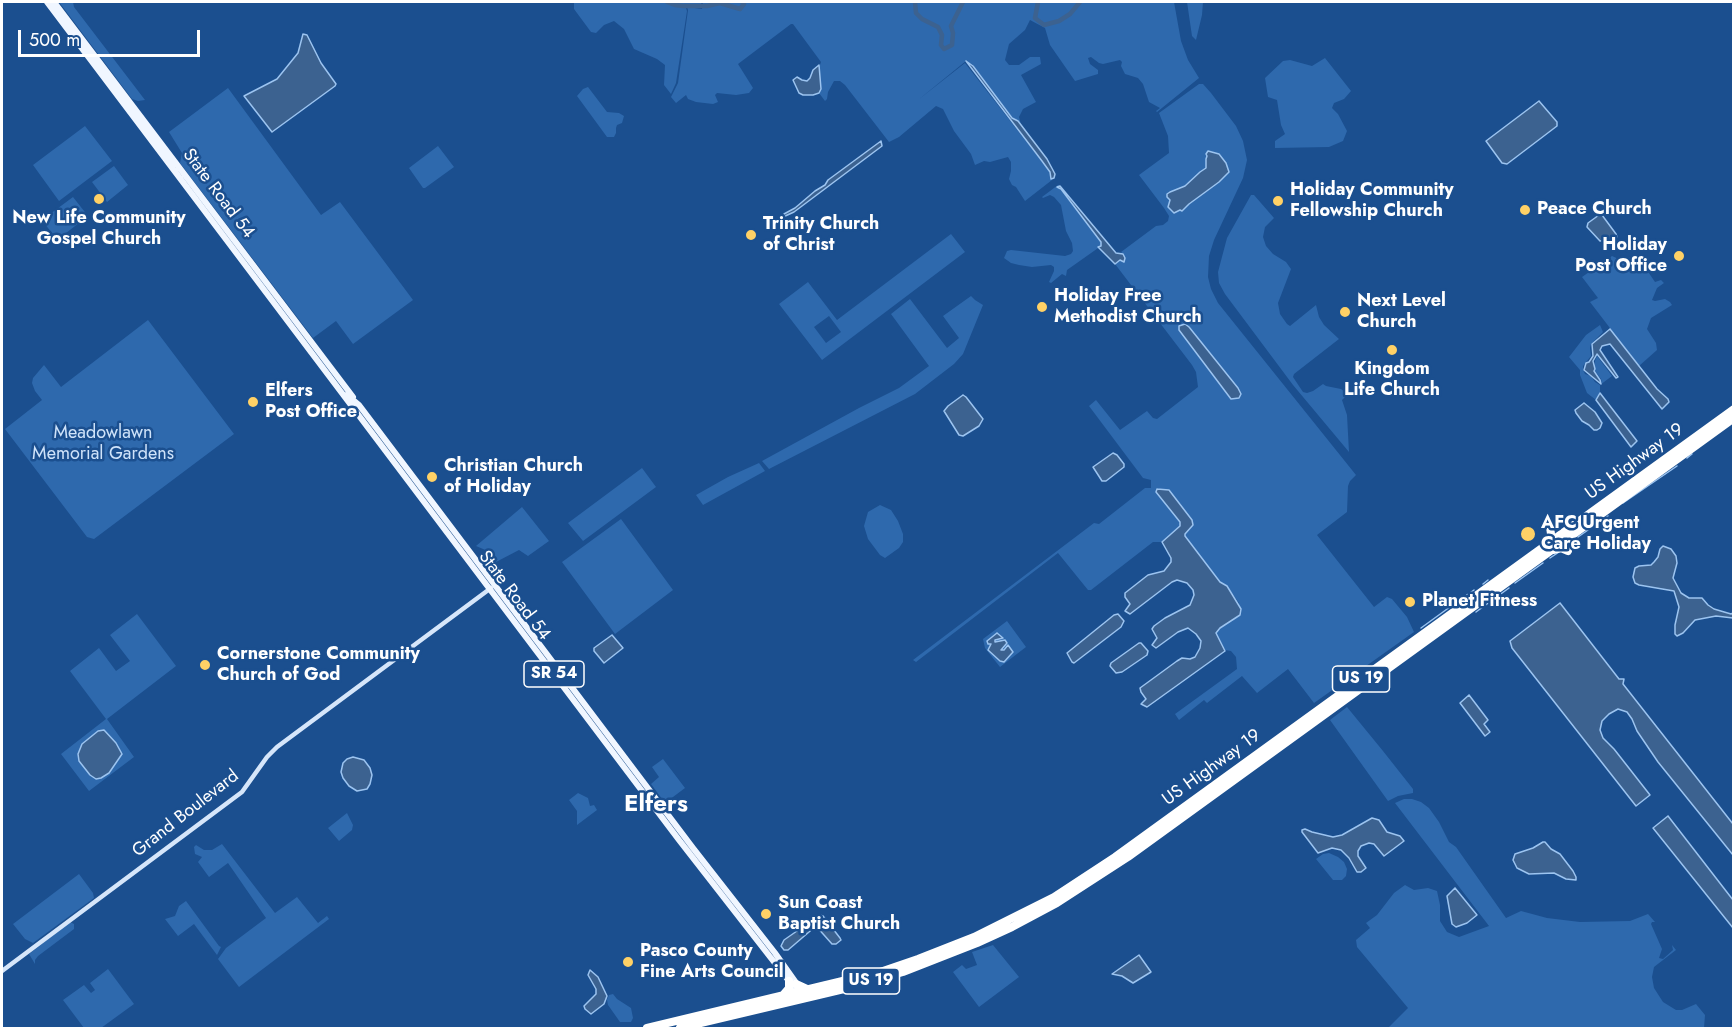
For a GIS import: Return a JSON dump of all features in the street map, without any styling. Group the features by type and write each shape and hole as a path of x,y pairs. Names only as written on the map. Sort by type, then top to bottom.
{"highway":[{"name":"US Highway 19","path":"1676,455 1704,430 1734,409"},
{"name":"US Highway 19","path":"1187,809 1346,699 1676,455 1734,418"},
{"name":"US Highway 19","path":"1187,809 1222,780 1383,663 1609,508 1614,501 1641,481"},
{"path":"1550,527 1550,547 1568,550"},
{"path":"1346,699 1349,692 1376,672 1383,663"},
{"path":"1153,834 1187,809"},
{"name":"US 19","path":"680,1029 880,972 1012,927 1103,874 1138,849 1153,834"},
{"name":"US 19","path":"647,1029 781,997 864,984 926,964 1038,905 1153,834"},
{"path":"781,997 793,982 804,993"},
{"path":"663,1029 702,1016"}],"main road":[{"path":"47,2 107,76"},
{"path":"54,2 107,76"},
{"name":"State Road 54","path":"107,76 194,198 440,524 444,525 456,539 549,657 700,867 745,925 804,993"},
{"name":"State Road 54","path":"151,135 178,166 360,406 442,516 460,545"},
{"path":"293,329 303,335 350,398 360,406"},
{"path":"423,501 428,503 438,516 442,516"},
{"name":"State Road 54","path":"492,587 521,631 654,807 696,857 702,860 765,941 793,982"},
{"name":"Grand Boulevard","path":"2,971 242,792 277,747 492,587"},
{"path":"521,631 527,634 544,657 549,657"},
{"path":"554,674 558,675 575,697 581,700"},
{"path":"700,867 716,883 721,884"},
{"path":"725,899 745,915"},
{"path":"745,925 765,941"}],"green space":[{"path":"59,2 73,2 74,7 145,100 132,99"},
{"path":"574,2 702,2 686,8 676,83 671,94 664,85 665,65 634,49 624,29 614,21 604,25 596,33 591,32 574,9"},
{"path":"703,2 1174,2 1181,41 1188,60 1199,78 1157,112 1160,108 1149,102 1143,84 1138,78 1125,74 1120,60 1103,64 1091,57 1088,58 1090,64 1098,70 1098,74 1075,81 1050,45 1045,28 1030,20 1025,30 1009,44 1005,60 1009,65 1019,65 1030,57 1040,57 1041,64 1021,75 1036,102 1023,109 1019,117 1021,125 1009,115 973,65 966,61 918,100 965,63 1050,172 1052,180 1025,201 1009,179 1011,162 1008,157 975,165 971,154 954,131 943,109 936,106 899,137 889,142 840,81 834,81 825,101 819,93 821,62 793,24 738,64 753,88 749,93 736,95 717,93 715,95 718,102 713,104 696,102 688,99 686,95 676,103 671,97 678,83 687,7 702,9"},
{"path":"1187,2 1203,2 1196,40 1192,36"},
{"path":"1325,58 1351,91 1344,99 1334,103 1332,108 1347,131 1343,141 1329,147 1275,148 1275,141 1285,134 1281,125 1277,100 1268,97 1265,78 1283,61 1290,60 1312,66"},
{"path":"1199,84 1203,84 1211,93 1236,126 1243,141 1247,160 1243,178 1214,240 1209,256 1208,277 1211,289 1218,303 1356,475 1348,486 1347,512 1317,535 1374,607 1387,597 1392,599 1407,617 1414,632 1314,703 1288,669 1257,693 1242,676 1207,703 1204,700 1179,720 1175,714 1237,669 1236,657 1231,651 1225,650 1216,633 1240,615 1239,603 1185,536 1191,528 1169,490 1157,489 1156,492 1180,522 1180,526 1162,542 1153,542 1091,590 1088,590 1058,553 916,662 913,660 1094,523 1099,524 1145,488 1151,488 1151,480 1143,478 1089,406 1096,400 1120,430 1147,411 1157,419 1198,387 1196,372 1192,365 1115,264 1120,260 1123,261 1121,252 1156,226 1168,221 1169,216 1164,208 1139,175 1169,153 1168,136 1159,113"},
{"path":"588,87 607,112 624,116 622,123 617,125 614,137 607,137 577,96"},
{"path":"228,88 321,215 340,202 413,300 353,344 336,321 313,338 180,163 182,153 169,132"},
{"path":"85,126 112,161 59,201 33,165"},
{"path":"438,146 454,167 423,188 409,168"},
{"path":"114,166 128,185 107,202 92,182"},
{"path":"1058,185 1101,242 1101,246 1067,270 1066,276 1062,274 1051,283 1049,282 1054,267 1051,265 1032,267 1011,263 1004,258 1007,251 1011,250 1065,256 1071,254 1072,243 1066,231 1061,205 1050,195 1042,197"},
{"path":"1251,195 1254,195 1274,218 1265,227 1263,237 1266,246 1291,269 1278,303 1280,314 1290,326 1316,305 1324,325 1339,339 1293,377 1303,392 1313,391 1323,384 1341,389 1348,394 1342,400 1347,415 1349,452 1293,385 1219,283 1218,272 1227,238"},
{"path":"73,197 88,216 57,240 42,220"},
{"path":"951,234 965,252 822,360 779,304 808,282 837,320","holes":["829,316 841,332 826,343 814,327"]},
{"path":"1636,254 1655,282 1661,280 1664,283 1657,288 1652,300 1665,299 1672,305 1651,318 1647,329 1656,343 1657,350 1639,366 1590,302 1598,298 1582,277 1612,256 1623,261"},
{"path":"971,296 983,305 963,354 954,364 915,394 769,469 762,461 899,388 929,366 891,314 910,299 947,348 959,338 943,316"},
{"name":"Meadowlawn Memorial Gardens","path":"148,320 234,434 94,539 87,537 5,429 42,400 32,383 33,378 44,365 61,387"},
{"path":"1600,325 1603,332 1591,344 1591,356 1583,366 1585,374 1591,376 1600,385 1600,393 1596,400 1587,393 1580,370 1569,357 1586,335"},
{"path":"1597,356 1612,376 1602,384 1595,371"},
{"path":"759,463 765,471 703,505 696,495 728,477"},
{"path":"642,468 656,487 583,541 568,523"},
{"path":"880,505 891,510 903,534 903,542 899,548 885,558 868,539 864,526 868,512"},
{"path":"522,507 549,541 528,556 519,550 496,562 490,552 476,546"},
{"path":"621,519 673,590 615,634 562,562"},
{"path":"137,614 176,666 107,719 134,757 89,791 61,754 106,719 70,671 99,648 116,671 130,661 110,635"},
{"path":"1007,621 1026,647 1000,667 985,648 983,639"},
{"path":"1347,707 1413,789 1413,793 1388,801 1330,720"},
{"path":"663,759 685,788 665,803 651,784 659,777 652,767"},
{"path":"578,793 588,798 590,806 594,805 597,810 577,825 577,811 569,800"},
{"path":"1404,799 1421,802 1429,808 1449,842 1456,847 1506,918 1521,911 1547,918 1580,922 1630,921 1648,914 1655,922 1651,924 1662,949 1659,958 1663,959 1673,950 1672,945 1676,950 1654,967 1652,977 1654,988 1663,1002 1676,1010 1696,1004 1705,1015 1704,1028 1388,1028 1408,1008 1357,947 1356,940 1370,928 1366,923 1377,915 1394,893 1405,885 1414,890 1428,888 1437,891 1440,921 1447,932 1459,937 1489,926 1395,803"},
{"path":"347,813 353,825 352,830 339,841 328,828"},
{"path":"222,844 275,913 297,897 318,923 327,916 329,919 239,987 218,959 226,948 266,918 228,863 209,877 198,862 202,857 195,854 196,845 204,850 212,850"},
{"path":"1329,853 1344,862 1347,869 1346,876 1342,880 1333,880 1316,859"},
{"path":"79,874 93,893 94,898 33,943 25,939 13,924"},
{"path":"186,901 221,947 217,955 194,924 178,936 165,919 175,916 179,906"},
{"path":"70,922 74,924 74,929 38,956 35,964 29,954"},
{"path":"993,945 1019,977 979,1007 953,972 962,965 966,969 977,965 972,952"},
{"path":"108,969 134,1004 101,1028 84,1028 63,1000 84,985 91,993 95,990 90,983"},
{"path":"613,994 631,1008 633,1018 631,1022 620,1022 608,1005 609,995"}],"shaded area":[{"path":"303,34 307,35 321,63 336,84 272,132 244,96 277,79 298,53"},
{"path":"966,61 973,66 1012,118 1018,121 1047,159 1055,174 1054,178 1051,179 1050,172"},
{"path":"819,65 821,89 819,93 803,95 799,93 793,80 797,77 807,81"},
{"path":"1539,101 1557,122 1557,126 1507,164 1502,163 1486,141"},
{"path":"881,141 882,146 794,212 783,217 784,214 795,208 825,185 828,180"},
{"path":"1208,151 1219,154 1229,172 1182,211 1174,213 1168,207 1170,200 1167,194 1185,186 1206,168"},
{"path":"1060,186 1116,253 1123,254 1124,262 1120,260 1115,264 1098,247 1101,246 1101,242 1061,189 1057,187"},
{"path":"1602,215 1617,237 1600,241 1587,227 1588,223"},
{"path":"1185,324 1238,388 1241,394 1239,398 1231,399 1179,330 1179,326"},
{"path":"1610,329 1657,389 1668,399 1669,402 1662,409 1610,344 1602,346 1600,350 1618,377 1616,378 1597,354 1593,361 1594,371 1601,384 1584,370 1586,363 1593,356 1592,344"},
{"path":"1600,393 1637,441 1631,447 1596,400"},
{"path":"963,395 983,419 979,426 963,436 959,435 944,411"},
{"path":"1584,403 1595,412 1602,423 1597,430 1582,421 1576,413 1575,410"},
{"path":"1113,453 1117,455 1124,467 1106,481 1102,481 1093,467"},
{"path":"1157,489 1169,490 1192,520 1193,525 1185,536 1220,582 1227,586 1241,609 1240,615 1216,633 1225,651 1147,707 1141,704 1146,699 1140,688 1182,658 1195,657 1201,641 1188,628 1178,632 1156,648 1152,645 1157,638 1152,629 1154,626 1190,605 1194,595 1187,583 1177,580 1172,582 1130,614 1125,611 1130,604 1125,593 1148,575 1164,571 1171,562 1162,542 1180,526 1180,522 1156,492"},
{"path":"1663,546 1671,549 1676,556 1677,563 1673,578 1681,593 1689,598 1702,598 1714,609 1733,613 1733,618 1716,616 1695,620 1683,633 1677,636 1675,634 1679,607 1674,591 1639,585 1635,583 1633,577 1635,568 1651,565"},
{"path":"1560,603 1619,679 1624,679 1623,684 1733,824 1733,855 1658,762 1627,712 1618,709 1609,714 1602,721 1600,730 1603,738 1650,795 1636,806 1512,648 1510,641"},
{"path":"1118,614 1124,621 1121,627 1074,663 1072,662 1067,653"},
{"path":"997,633 1003,638 995,642 1005,640 1007,643 1001,650 1008,645 1013,652 1004,662 988,650 991,644 987,641"},
{"path":"612,635 623,648 604,663 594,648"},
{"path":"1139,643 1148,651 1147,655 1122,672 1116,673 1110,666 1111,663"},
{"path":"1469,695 1488,720 1484,724 1490,732 1485,736 1460,703"},
{"path":"104,730 122,754 109,773 96,779 79,761 78,754 82,744 98,731"},
{"path":"353,757 364,760 370,768 372,775 367,789 357,791 343,778 341,772 343,763"},
{"path":"1668,816 1733,900 1733,928 1653,828"},
{"path":"1372,818 1379,820 1387,832 1400,836 1404,841 1384,856 1374,844 1361,846 1358,856 1366,868 1361,872 1357,872 1341,850 1332,848 1318,853 1302,832 1305,829 1333,837 1342,835"},
{"path":"1543,842 1560,854 1573,871 1576,880 1566,879 1554,873 1529,874 1517,868 1513,860 1515,854"},
{"path":"1455,888 1477,915 1467,923 1456,927 1452,924 1447,896"},
{"path":"820,915 841,940 832,944 816,926 788,950 784,950 781,946 784,940"},
{"path":"1139,955 1151,972 1133,983 1122,976 1112,974"},
{"path":"590,970 598,977 607,996 604,1004 591,1014 584,1006 596,994 596,989 588,975"}],"waterway":[{"path":"667,2 683,6 707,6 720,3 740,9 744,4 742,2"},
{"path":"915,2 916,13 922,19 938,27 942,35 941,45 944,49 952,45 951,26 963,2"},
{"path":"1038,2 1035,18 1044,25 1059,21 1070,14 1080,2"},
{"path":"1687,458 1692,454"},
{"path":"1623,503 1677,466"},
{"path":"1578,537 1608,516"},
{"path":"1550,558 1559,552"},
{"path":"1515,583 1543,563"},
{"path":"1483,584 1488,580"},
{"path":"1476,612 1509,588"},
{"path":"1464,597 1474,590"},
{"path":"1421,628 1454,604"}],"place":[{"name":"New Life Community Gospel Church","path":"99,199"},
{"name":"Holiday Community Fellowship Church","path":"1278,201"},
{"name":"Peace Church","path":"1525,210"},
{"name":"Trinity Church of Christ","path":"751,235"},
{"name":"Holiday Post Office","path":"1679,256"},
{"name":"Holiday Free Methodist Church","path":"1042,307"},
{"name":"Next Level Church","path":"1345,312"},
{"name":"Kingdom Life Church","path":"1392,350"},
{"name":"Elfers Post Office","path":"253,402"},
{"name":"Christian Church of Holiday","path":"432,477"},
{"name":"AFC Urgent Care Holiday","path":"1528,534"},
{"name":"Planet Fitness","path":"1410,602"},
{"name":"Cornerstone Community Church of God","path":"205,665"},
{"name":"Sun Coast Baptist Church","path":"766,914"},
{"name":"Pasco County Fine Arts Council","path":"628,962"}],"district":[{"name":"Elfers","path":"656,805"}]}
